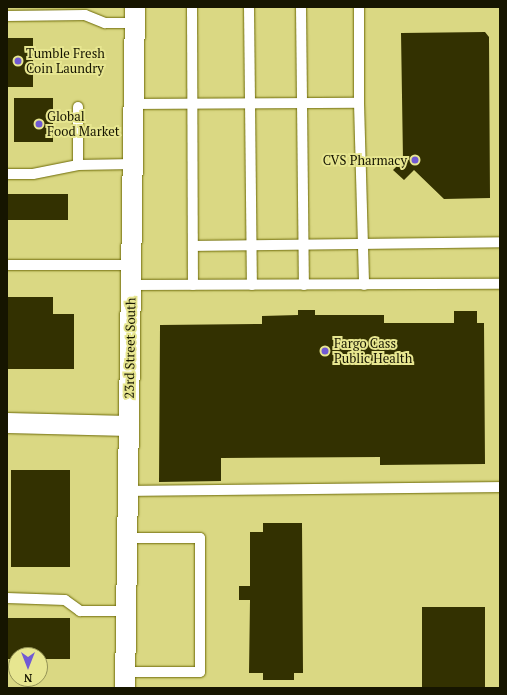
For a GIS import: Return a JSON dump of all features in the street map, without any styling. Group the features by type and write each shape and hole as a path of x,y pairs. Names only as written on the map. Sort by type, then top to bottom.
{"street":[{"name":"23rd Street South","path":"125,680 135,15"},
{"path":"7,423 129,426"}],"lane":[{"path":"192,7 193,285"},
{"path":"249,7 252,285"},
{"path":"301,7 304,285"},
{"path":"359,7 359,103 364,285"},
{"path":"7,16 85,15 105,23 135,15"},
{"path":"134,104 359,103"},
{"path":"78,107 78,165"},
{"path":"7,174 34,174 78,165 133,164"},
{"path":"193,246 500,242"},
{"path":"7,265 131,265"},
{"path":"131,285 500,284"},
{"path":"128,491 500,487"},
{"path":"125,680 200,672 200,538 126,538"},
{"path":"7,598 65,600 80,611 126,611"}],"building":[{"name":"CVS Pharmacy","path":"485,32 489,37 490,198 444,199 414,170 404,180 393,170 403,160 401,33"},
{"path":"7,38 33,38 33,87 7,87"},
{"path":"14,98 53,98 53,142 14,142"},
{"path":"7,194 68,194 68,220 7,220"},
{"path":"7,297 53,297 53,314 74,314 74,369 7,369"},
{"path":"298,310 315,310 315,315 384,315 384,323 454,323 454,311 477,311 477,323 484,323 485,464 380,465 380,457 221,458 221,481 159,482 160,325 262,324 262,316 298,315"},
{"path":"11,470 70,470 70,567 11,567"},
{"path":"263,523 302,523 303,673 294,673 294,680 263,680 263,673 249,673 250,600 239,600 239,586 250,586 250,532 263,532"},
{"path":"422,607 485,607 485,688 422,688"},
{"path":"7,618 70,618 70,659 48,659 48,647 8,647 7,659"}],"place":[{"name":"Tumble Fresh Coin Laundry","path":"18,61"},
{"name":"Global Food Market","path":"39,124"},
{"name":"CVS Pharmacy","path":"415,160"},
{"name":"Fargo Cass Public Health","path":"325,351"}]}
